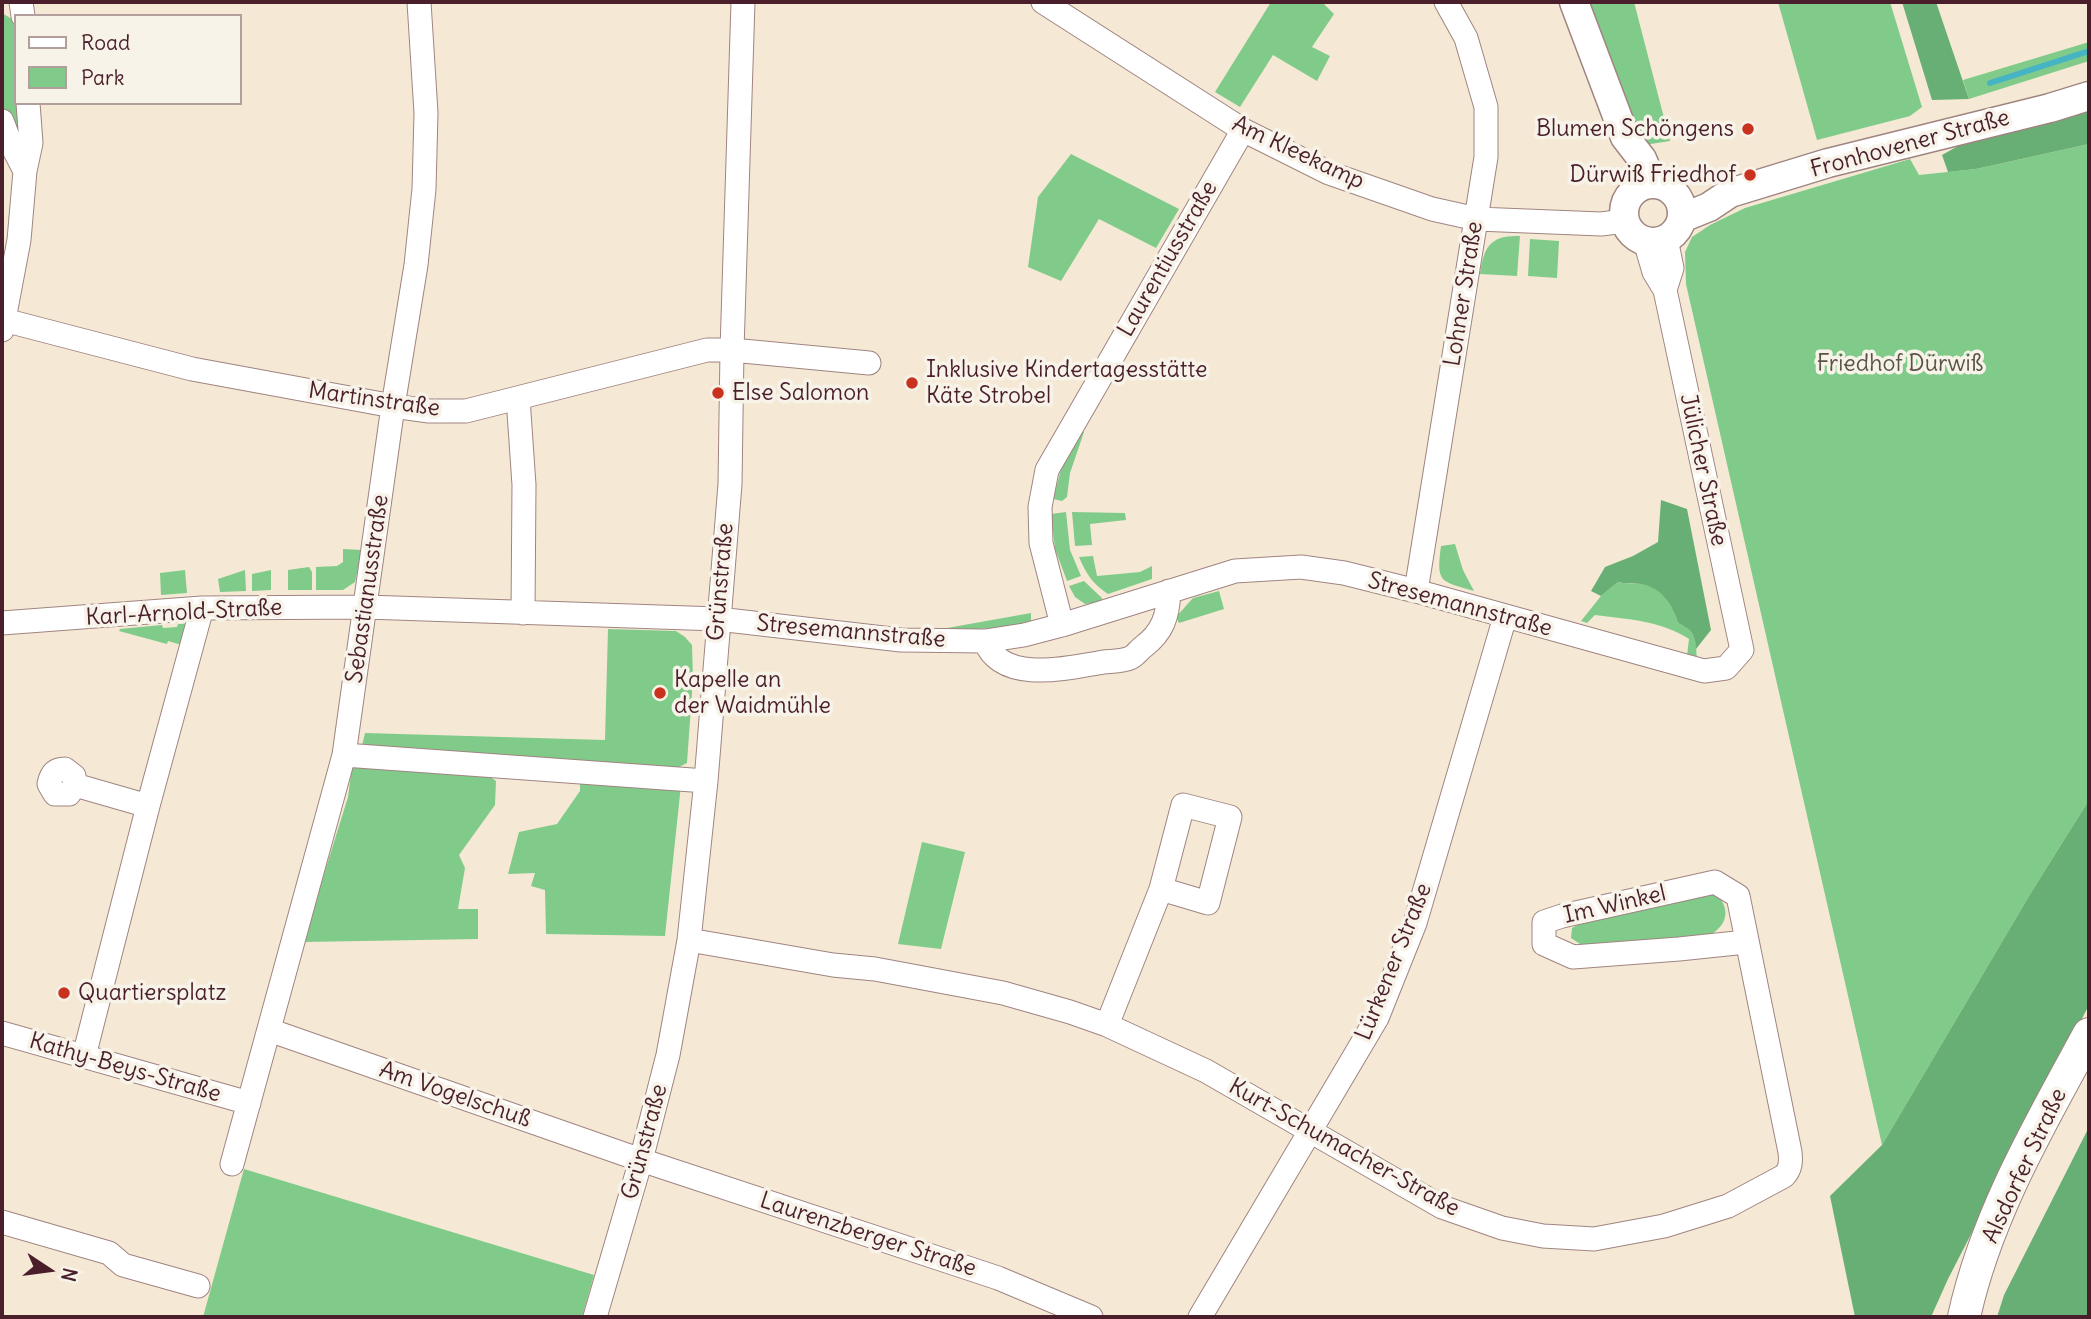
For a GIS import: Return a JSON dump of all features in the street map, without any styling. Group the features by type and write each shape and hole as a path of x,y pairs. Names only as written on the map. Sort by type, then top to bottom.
{"main road":[{"name":"Alsdorfer Straße","path":"1966,1309 1994,1227 2026,1151 2089,1034"}],"street":[{"name":"Sebastianusstraße","path":"232,1164 344,755 393,406 416,265 424,189 426,113 419,2"},
{"name":"Grünstraße","path":"595,1317 641,1160 668,1055 690,940 730,484 743,2"},
{"name":"Am Kleekamp","path":"1043,2 1243,130 1329,173 1432,209 1477,219 1601,224 1625,221"},
{"name":"Lohner Straße","path":"1416,591 1486,157 1486,107 1466,38 1446,2"},
{"name":"Jülicher Straße","path":"1574,2 1625,137 1642,159 1659,211 1672,268 1665,290 1742,650"},
{"name":"Fronhovener Straße","path":"1659,211 1705,191 1730,193 1828,163 2089,96"},
{"path":"3,325 19,240 25,171 31,143 28,105"},
{"path":"2,121 25,171"},
{"name":"Laurentiusstraße","path":"1062,625 1041,543 1040,507 1047,470 1243,130"},
{"path":"1625,221 1626,200 1659,211"},
{"name":"Martinstraße","path":"3,325 192,369 429,411 466,411 707,350 869,363"},
{"path":"518,398 524,485 523,613"},
{"name":"Stresemannstraße","path":"523,613 718,618 901,640 985,641 1062,625 1236,571 1301,567 1344,573 1416,591 1704,671 1726,668 1742,650"},
{"path":"985,641 990,653 1008,664 1031,670 1068,668 1131,658 1154,639 1165,622 1169,591"},
{"name":"Karl-Arnold-Straße","path":"2,624 202,608 366,607 523,613"},
{"path":"84,1056 202,608"},
{"name":"Lürkener Straße","path":"1200,1317 1377,1018 1415,923 1505,617"},
{"path":"344,755 706,781"},
{"path":"75,785 148,806"},
{"name":"Im Winkel","path":"1746,942 1573,957 1544,944 1544,922 1716,883 1738,896 1790,1152 1788,1172"},
{"path":"1107,1025 1161,889"},
{"name":"Kurt-Schumacher-Straße","path":"690,940 833,965 875,969 1003,993 1107,1025 1206,1071 1442,1207 1502,1228 1543,1236 1594,1238 1664,1226 1728,1206 1788,1172"},
{"name":"Am Vogelschuß","path":"269,1030 641,1160"},
{"name":"Kathy-Beys-Straße","path":"2,1033 249,1103"},
{"name":"Laurenzberger Straße","path":"641,1160 998,1278 1091,1317"},
{"path":"2,1222 109,1253 123,1265 198,1286"}],"green space":[{"path":"1271,2 1322,2 1334,14 1312,47 1330,56 1317,81 1273,55 1240,107 1215,92"},
{"path":"1589,2 1634,2 1670,141 1644,145 1635,129"},
{"path":"1778,2 1890,2 1922,107 1910,116 1817,140"},
{"path":"1902,2 1936,2 1969,99 1932,100"},
{"path":"2,13 12,19 14,24 14,105 25,105 28,131 12,136 2,106"},
{"path":"2089,42 2089,61 1969,99 1963,80"},
{"path":"2089,107 2089,144 1976,169 1948,172 1942,155 1969,140"},
{"name":"Friedhof Dürwiß","path":"2089,144 2089,800 1882,1145 1686,284 1685,252 1692,237 1745,208 1910,159 1919,175 1976,169"},
{"path":"1071,154 1179,209 1156,248 1099,219 1061,281 1028,267 1038,197"},
{"path":"1520,236 1517,276 1480,274 1490,244 1502,238"},
{"path":"1530,239 1559,241 1557,278 1528,276"},
{"path":"1081,431 1084,432 1070,473 1067,497 1062,501 1053,499 1063,462"},
{"path":"1661,500 1687,509 1711,630 1696,649 1692,633 1678,623 1669,603 1655,589 1641,584 1618,582 1601,596 1591,591 1605,567 1658,542"},
{"path":"1066,512 1070,550 1081,576 1067,581 1055,549 1051,514"},
{"path":"1072,512 1125,513 1126,520 1090,524 1092,545 1075,546"},
{"path":"1455,544 1463,570 1474,591 1447,582 1440,574 1441,546"},
{"path":"343,549 362,550 355,582 343,590 316,590 316,567 337,566 343,562"},
{"path":"1093,556 1097,576 1140,572 1152,566 1152,579 1108,594 1091,578 1079,557"},
{"path":"309,567 312,572 312,590 288,590 288,570"},
{"path":"185,570 187,593 161,595 160,573"},
{"path":"245,570 246,591 220,592 218,579"},
{"path":"271,570 271,590 252,591 252,574"},
{"path":"1084,581 1102,598 1101,602 1085,604 1075,597 1069,586"},
{"path":"1618,582 1641,584 1660,593 1673,609 1678,623 1692,633 1697,658 1687,656 1689,639 1667,628 1595,615 1587,623 1581,621 1601,596"},
{"path":"1219,591 1224,609 1179,623 1176,617 1193,598"},
{"path":"1031,613 1031,621 1013,626 946,632 947,628"},
{"path":"192,623 185,646 119,631 162,625 163,628 177,627 178,624"},
{"path":"608,629 676,631 692,645 693,678 687,763 671,771 361,750 365,733 605,740"},
{"path":"352,766 481,770 496,781 495,805 459,855 465,868 458,909 478,909 478,939 303,942 348,797"},
{"path":"580,777 681,785 665,936 546,934 545,890 531,886 535,873 508,874 519,832 557,824 580,791"},
{"path":"2089,800 2089,1005 1931,1317 1855,1317 1830,1196 1882,1145"},
{"path":"922,842 965,852 941,949 898,944"},
{"path":"1714,891 1723,904 1725,915 1721,926 1709,936 1598,946 1580,944 1571,938 1572,928 1581,923"},
{"path":"2089,1127 2089,1317 1997,1317 2004,1295"},
{"path":"244,1169 594,1275 582,1317 203,1317"}],"waterway":[{"path":"1990,83 2089,51"}],"place":[{"name":"Blumen Schöngens","path":"1748,129"},
{"name":"Dürwiß Friedhof","path":"1750,175"},
{"name":"Inklusive Kindertagesstätte Käte Strobel","path":"912,383"},
{"name":"Else Salomon","path":"718,393"},
{"name":"Kapelle an der Waidmühle","path":"660,693"},
{"name":"Quartiersplatz","path":"64,993"}]}
